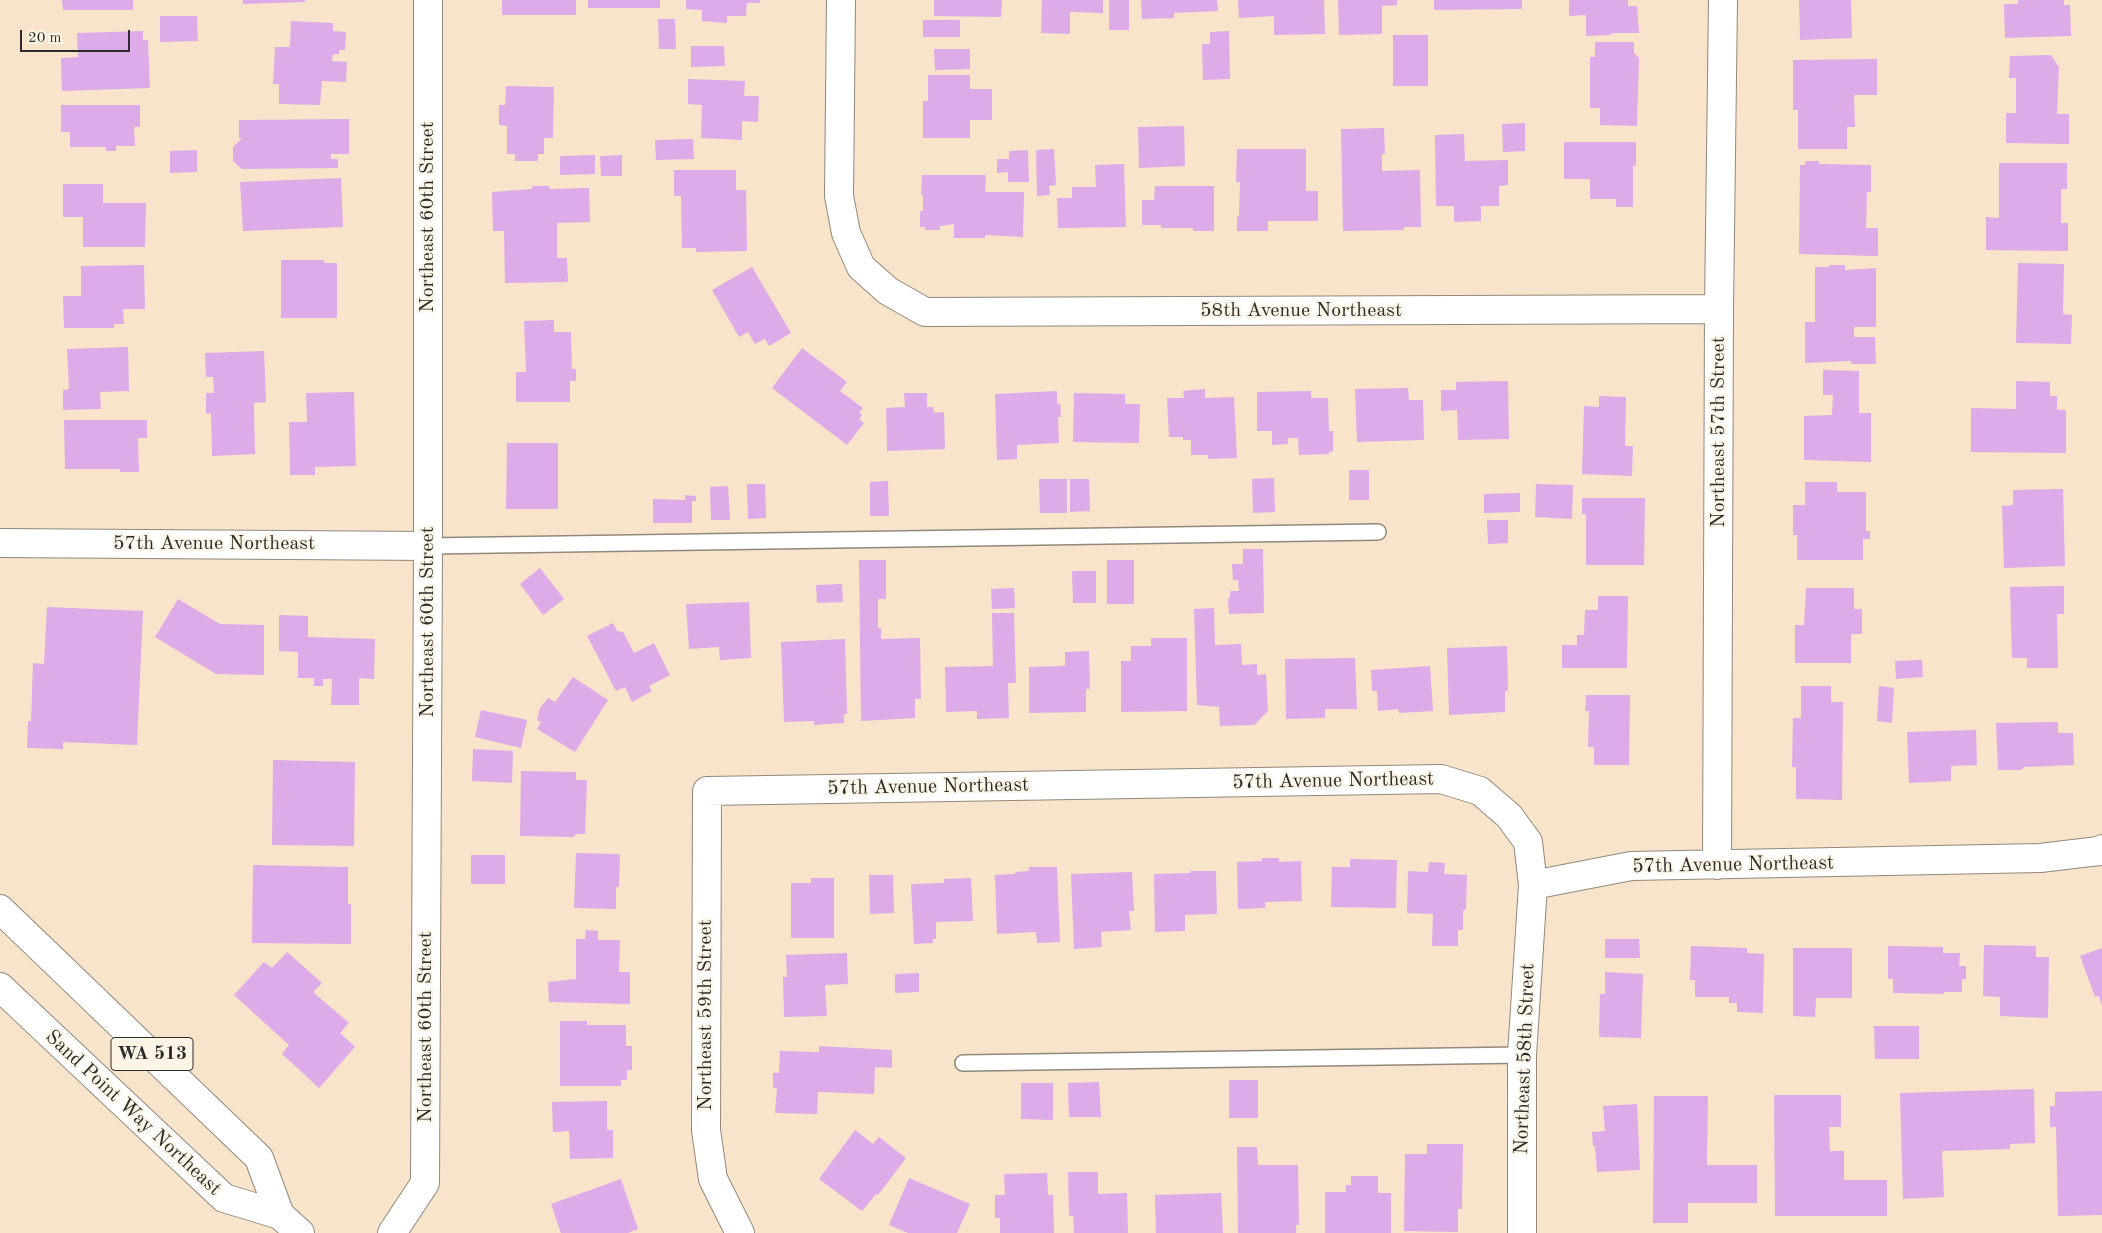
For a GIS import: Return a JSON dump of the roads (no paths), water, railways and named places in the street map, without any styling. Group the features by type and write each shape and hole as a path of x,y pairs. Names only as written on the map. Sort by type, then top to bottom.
{"street":[{"name":"Northeast 60th Street","path":"392,1233 425,1184 428,0"},
{"name":"58th Avenue Northeast","path":"841,0 839,196 846,232 861,267 888,291 925,312 1719,309"},
{"name":"Northeast 57th Street","path":"1717,865 1722,0"},
{"name":"57th Avenue Northeast","path":"0,543 428,546"},
{"name":"57th Avenue Northeast","path":"707,790 1441,779 1480,790 1510,816 1528,842 1533,885 1631,866 2040,858 2099,851 2102,849"},
{"name":"Northeast 59th Street","path":"707,790 706,1130 713,1179 740,1233"},
{"name":"Northeast 58th Street","path":"1522,1233 1522,1055 1533,885"},
{"name":"Sand Point Way Northeast","path":"0,908 259,1158 280,1215"},
{"name":"Sand Point Way Northeast","path":"0,987 224,1198 280,1215 300,1233"}],"lane":[{"path":"428,546 1378,532"},
{"path":"963,1062 1522,1055"}]}
